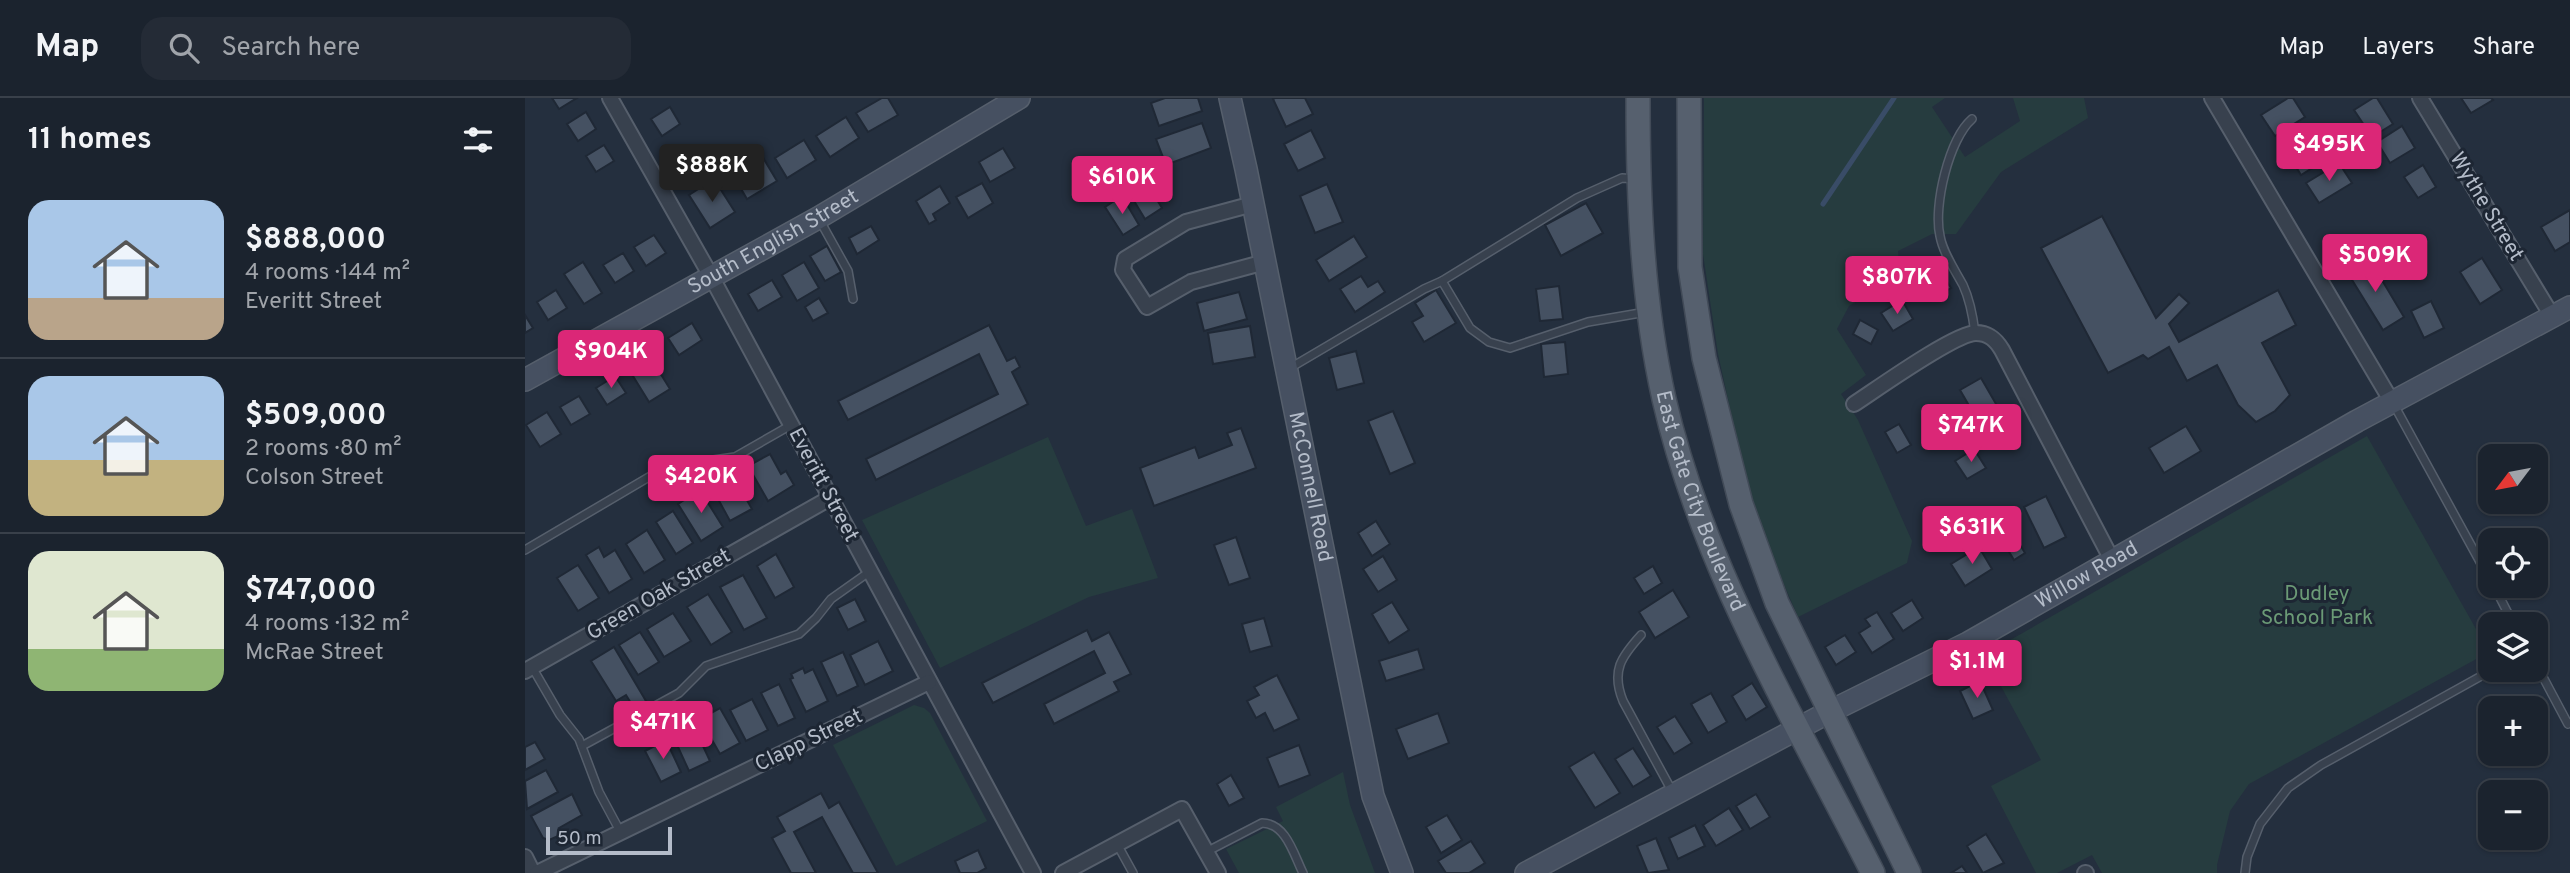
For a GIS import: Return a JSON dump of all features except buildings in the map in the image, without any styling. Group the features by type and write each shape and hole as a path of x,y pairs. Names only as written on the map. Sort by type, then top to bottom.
{"main road":[{"name":"East Gate City Boulevard","path":"1638,98 1645,286 1664,399 1695,502 1737,607 1797,729 1873,873"},
{"name":"East Gate City Boulevard","path":"1689,98 1690,267 1704,358 1741,503 1777,603 1909,873"}],"street":[{"name":"Everitt Street","path":"610,98 712,278 1033,873"},
{"name":"South English Street","path":"525,380 818,218 1019,98"},
{"name":"McConnell Road","path":"1230,98 1373,796 1402,873"},
{"path":"2212,98 2392,401"},
{"name":"Wythe Street","path":"2420,98 2561,312"},
{"path":"1253,204 1186,222 1125,259 1123,270 1147,307 1191,282 1265,262"},
{"name":"Willow Road","path":"1526,873 1829,712 1968,643 2392,401 2561,312"},
{"path":"1854,404 1953,340 1975,333 1988,335 1997,341 2002,350 2112,560"},
{"name":"Green Oak Street","path":"529,669 829,498"},
{"name":"Clapp Street","path":"535,873 621,834 929,682"},
{"path":"1063,873 1182,809 1218,873"},
{"path":"525,857 535,873"}],"lane":[{"path":"1972,119 1963,127 1946,166 1939,224 1940,237 1965,289 1975,333"},
{"path":"1287,370 1424,289 1443,281 1577,198 1622,178 1639,180"},
{"path":"818,218 848,271 853,299"},
{"path":"1443,281 1470,328 1489,342 1510,348 1588,323 1649,311"},
{"path":"2392,401 2478,558"},
{"path":"525,550 654,474 685,464 735,457 792,425"},
{"path":"582,746 679,694 706,666 799,634 831,598 869,572"},
{"path":"1641,635 1619,665 1617,686 1674,794"},
{"path":"529,669 582,746 599,792 621,834"},
{"path":"2245,873 2247,857 2260,824 2288,788 2321,765 2478,678"},
{"path":"2546,682 2568,724 2570,723"},
{"path":"1206,852 1262,823 1271,823 1286,838 1303,873"},
{"path":"1117,844 1133,873"}],"green space":[{"path":"1704,98 1945,98 1932,107 1965,157 2020,121 2013,98 2084,98 2088,118 2001,172 1956,234 1932,234 1898,251 1900,274 1849,306 1837,329 1866,375 1841,394 1858,420 1912,541 1907,563 1798,617 1769,550 1744,472 1718,354 1703,254"},
{"name":"Dudley School Park","path":"2367,436 2478,633 2478,658 2249,784 2230,811 2217,873 2102,873 2092,855 2057,873 2036,873 1991,786 2041,760 1984,655"},
{"path":"1048,437 1086,526 1132,509 1158,578 1089,597 940,668 862,520"},
{"path":"914,705 930,713 987,821 896,866 833,745"},
{"path":"1343,772 1350,805 1375,873 1239,873 1226,849 1283,821 1276,807"}],"waterway":[{"path":"1823,204 1894,98"}]}
